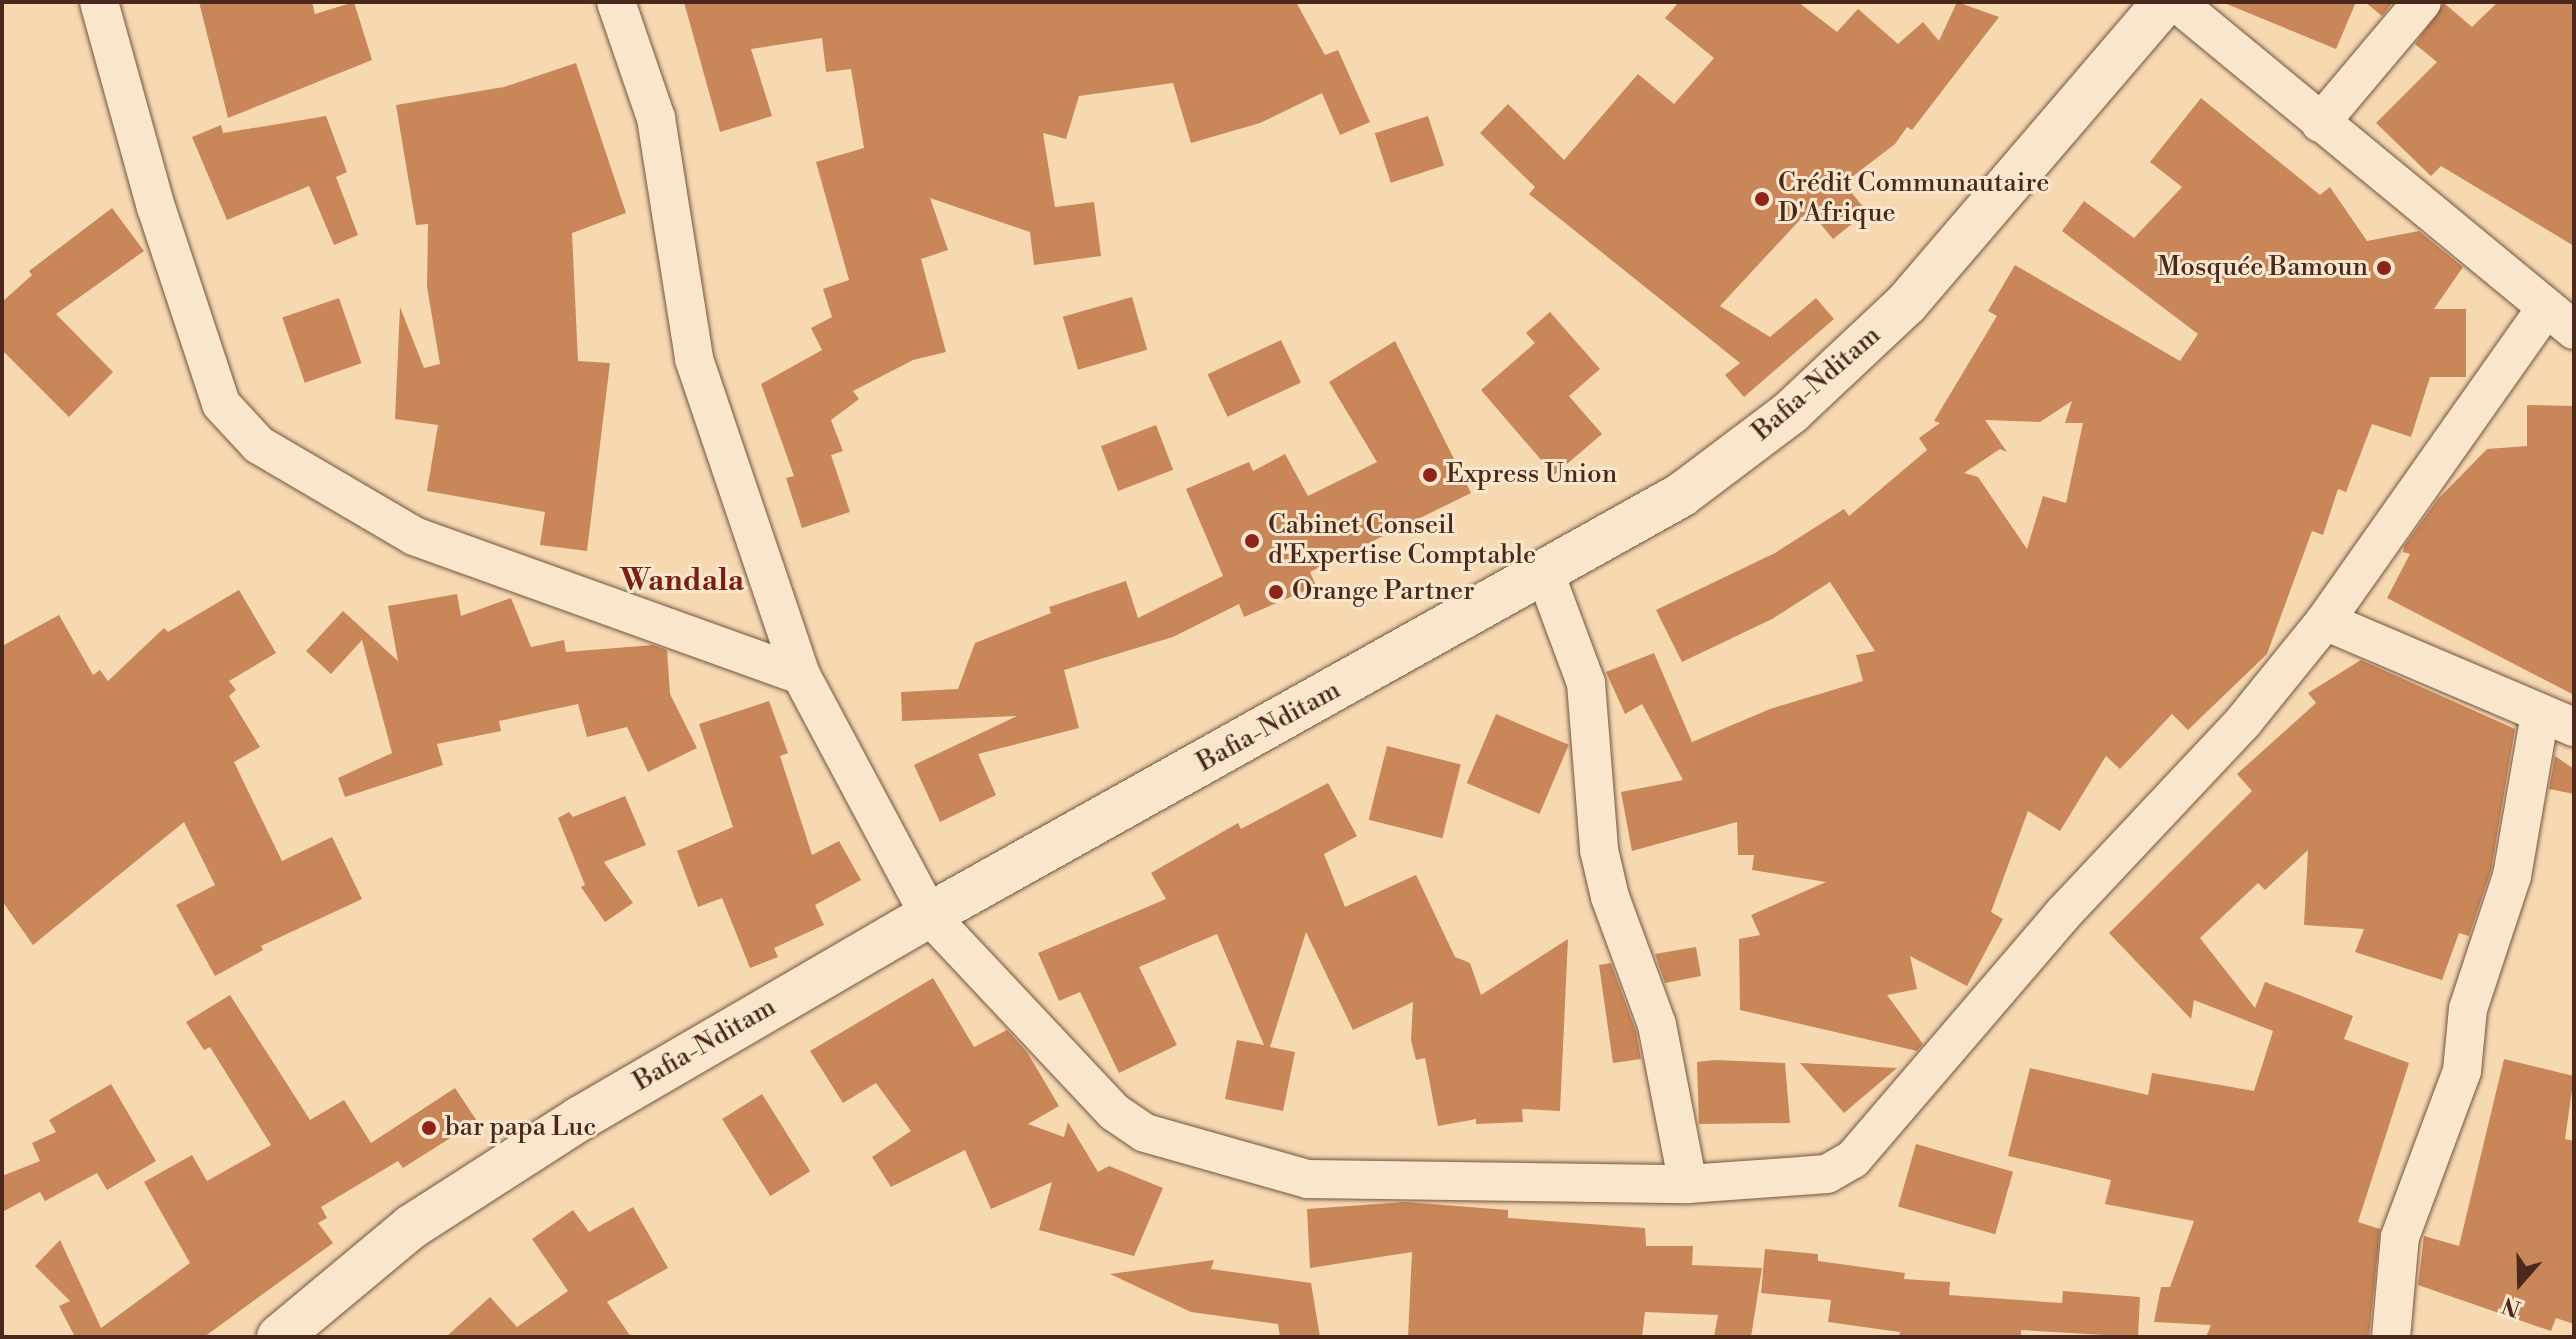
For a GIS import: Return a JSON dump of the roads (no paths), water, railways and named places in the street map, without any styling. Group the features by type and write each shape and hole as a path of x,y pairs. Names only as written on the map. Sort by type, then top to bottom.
{"main road":[{"name":"Bafia-Nditam","path":"279,1337 411,1227 579,1119 929,915 1681,495 1791,412 1906,304 2165,2"}],"street":[{"path":"99,2 156,207 221,404 259,445 414,536 801,675"},
{"path":"616,2 656,118 694,359 801,675 929,915 1114,1112 1145,1133 1308,1179 1688,1184 1803,1179 1827,1174 1853,1159 2063,914 2244,721 2559,320 2176,2"},
{"path":"2320,123 2422,2"},
{"path":"1545,573 1586,683 1599,850 1610,897 1657,1025 1688,1184"},
{"path":"2325,621 2557,720 2512,876 2468,1009 2462,1071 2400,1237 2391,1337"}],"place":[{"name":"Crédit Communautaire D'Afrique","path":"1762,199"},
{"name":"Mosquée Bamoun","path":"2384,268"},
{"name":"Express Union","path":"1430,475"},
{"name":"Cabinet Conseil d'Expertise Comptable","path":"1252,541"},
{"name":"Orange Partner","path":"1276,592"},
{"name":"bar papa Luc","path":"429,1128"}],"district":[{"name":"Wandala","path":"682,581"}]}
